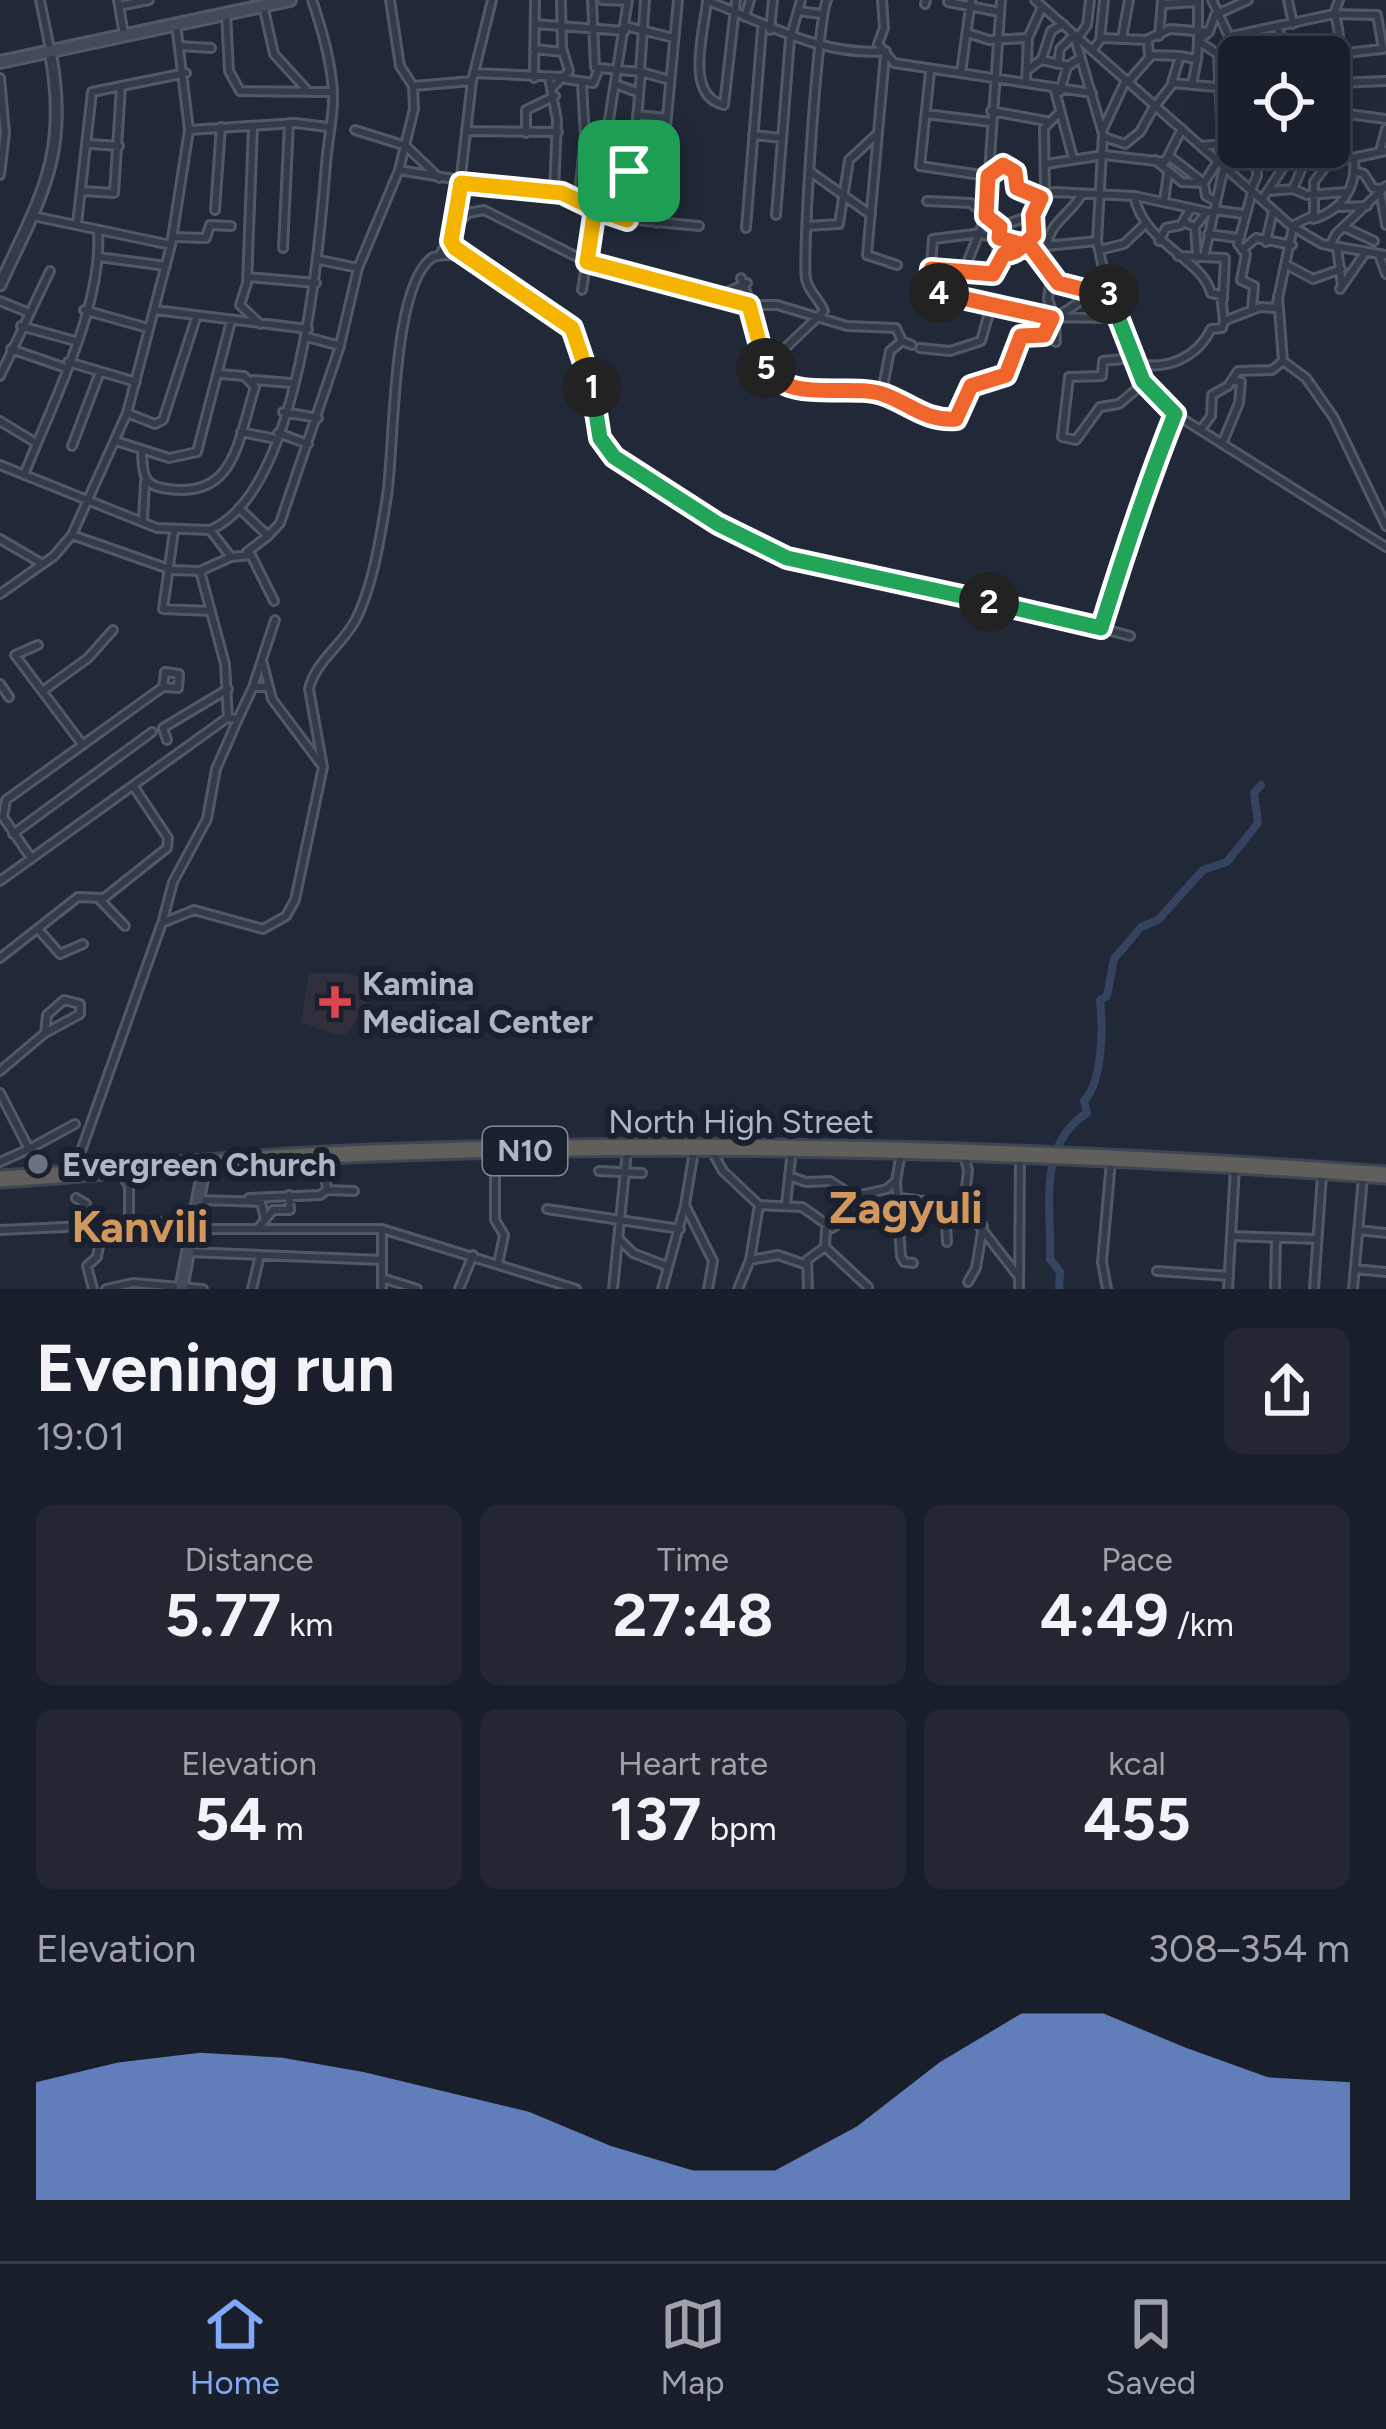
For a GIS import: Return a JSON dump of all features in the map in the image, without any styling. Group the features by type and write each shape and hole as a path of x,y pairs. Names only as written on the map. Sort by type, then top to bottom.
{"highway":[{"name":"North High Street","path":"0,1179 323,1155 494,1151 902,1150 1111,1158"},
{"name":"N10","path":"1111,1158 1386,1175"}],"main road":[{"path":"0,62 232,8 290,0"},
{"path":"181,1286 206,1163"}],"street":[{"path":"0,285 6,260 33,217 58,139 60,115 40,0"},
{"path":"124,35 118,3 149,0"},
{"path":"0,466 145,524 174,530 210,530 239,508 258,483 307,333 320,260 333,92 313,0"},
{"path":"72,535 172,570 200,571 247,552 280,524 340,346 358,268 406,146 414,84 400,66 390,0"},
{"path":"162,923 188,910 263,928 286,916 295,900 323,767 309,689 355,621 364,595 387,497 416,274 451,241 455,227 473,77 492,0"},
{"path":"534,78 535,0"},
{"path":"526,133 526,110 565,78 561,0"},
{"path":"414,84 473,77 597,81 592,0"},
{"path":"583,290 628,1 602,0"},
{"path":"627,220 645,0"},
{"path":"657,224 678,0"},
{"path":"736,0 734,11 724,105 710,101 701,88 705,0 734,11 766,29 821,44 886,51"},
{"path":"745,17 750,0"},
{"path":"746,228 773,0"},
{"path":"776,215 791,36 801,0"},
{"path":"759,352 778,354 821,316 824,307 806,281 822,14 827,0"},
{"path":"882,0 884,28 878,44 894,63 1093,98 1114,109"},
{"path":"961,73 971,0"},
{"path":"963,273 986,216 1001,0"},
{"path":"1051,14 1057,0"},
{"path":"1058,64 1060,50 1087,25 1090,0"},
{"path":"1093,49 1100,40 1104,0"},
{"path":"1122,38 1129,0"},
{"path":"1212,0 1231,36 1334,14 1376,15 1384,49 1350,53"},
{"path":"1198,41 1209,32 1218,13 1245,0"},
{"path":"1288,0 1293,24"},
{"path":"1337,36 1334,14 1340,0"},
{"path":"1159,35 1163,2 1198,1 1197,59 1191,87"},
{"path":"948,2 1000,12"},
{"path":"267,3 274,53 307,90"},
{"path":"1026,84 1028,38 1038,3 1218,161"},
{"path":"232,8 229,71 240,91 333,92"},
{"path":"798,11 822,14"},
{"path":"3,589 72,535 128,413 172,241 189,130 186,74 176,24"},
{"path":"535,24 625,28 674,38"},
{"path":"1029,69 1041,60 1052,31 1063,24"},
{"path":"1100,40 1148,38 1171,29 1209,32"},
{"path":"1278,29 1281,36"},
{"path":"967,33 1028,38"},
{"path":"1076,37 1103,133 1098,246 1117,318 1144,383 1175,414 1386,547"},
{"path":"1103,133 1127,81 1150,55 1148,38"},
{"path":"1198,41 1218,54"},
{"path":"180,46 211,48"},
{"path":"534,49 563,52"},
{"path":"886,51 868,257 897,265"},
{"path":"1150,55 1197,59"},
{"path":"1103,133 1126,143 1140,131 1172,83 1180,56"},
{"path":"1073,158 1058,114 1058,92 1069,66 1079,58"},
{"path":"1041,60 1069,66"},
{"path":"596,68 619,67 670,80"},
{"path":"930,72 920,166 988,176 1006,166 1017,177 1017,188 1043,196 1134,196 1244,214"},
{"path":"77,224 90,144 92,92 186,74"},
{"path":"0,78 5,133 0,174"},
{"path":"548,78 558,131 554,192"},
{"path":"1350,82 1386,81"},
{"path":"1172,83 1218,90"},
{"path":"578,202 585,136 582,84"},
{"path":"615,84 637,92"},
{"path":"82,191 114,193 121,87"},
{"path":"991,111 1046,122 1058,114"},
{"path":"926,114 991,122"},
{"path":"1350,114 1386,119"},
{"path":"637,115 667,118"},
{"path":"931,269 993,274 1002,256 1035,232 1033,215 1043,196 1046,122"},
{"path":"189,130 289,123 328,127"},
{"path":"283,248 289,123"},
{"path":"215,210 221,127"},
{"path":"253,127 247,277 241,308 260,324"},
{"path":"1046,164 1073,158 1091,161 1104,155 1165,162 1182,129"},
{"path":"1350,160 1383,151 1386,129"},
{"path":"355,130 406,146 439,178"},
{"path":"465,130 558,131"},
{"path":"754,135 782,138"},
{"path":"807,226 838,225 849,160 859,145 877,135"},
{"path":"635,140 663,149"},
{"path":"90,144 119,146"},
{"path":"1201,146 1218,144"},
{"path":"1169,156 1204,183 1212,209"},
{"path":"1337,208 1355,171 1354,159"},
{"path":"1155,160 1182,182 1204,183"},
{"path":"1204,183 1218,167"},
{"path":"602,168 659,179"},
{"path":"1200,257 1220,168"},
{"path":"1225,168 1292,226 1334,247 1382,255 1386,274"},
{"path":"1252,309 1254,286 1240,278 1246,254 1238,238 1257,168"},
{"path":"1262,200 1279,168"},
{"path":"1293,189 1302,168"},
{"path":"1310,218 1315,179 1324,168"},
{"path":"399,170 554,192 627,220 699,226"},
{"path":"1355,171 1364,174 1373,188 1384,191"},
{"path":"1164,201 1168,172"},
{"path":"812,173 872,216"},
{"path":"598,183 627,185"},
{"path":"1269,191 1347,192"},
{"path":"1364,253 1341,287 1334,247 1344,227 1384,191"},
{"path":"1384,191 1386,225"},
{"path":"1045,246 1049,232 1077,206 1082,194"},
{"path":"1134,196 1145,224 1159,242 1223,299"},
{"path":"927,201 970,203 1000,227"},
{"path":"1292,226 1337,208 1367,206"},
{"path":"459,208 492,213 587,262 749,305 777,305 847,326 896,328 902,341 916,346 950,351 981,341 986,338 991,306"},
{"path":"1184,222 1191,208"},
{"path":"1200,257 1196,227 1212,209"},
{"path":"1266,242 1273,210"},
{"path":"455,227 468,213"},
{"path":"1000,227 1033,215"},
{"path":"33,217 98,232 172,241 206,238 210,225 231,226"},
{"path":"1159,242 1166,228 1184,222 1196,227"},
{"path":"1035,252 1045,246 1124,244 1145,224"},
{"path":"1292,226 1292,245 1278,296 1283,361 1306,378 1355,452 1386,526"},
{"path":"1000,227 997,251 1002,256"},
{"path":"1344,227 1374,241"},
{"path":"0,421 36,442 42,440 84,310 98,232"},
{"path":"1089,291 1051,277 1035,252 1023,244 981,234 933,239 929,290 1054,318 1117,318"},
{"path":"1208,234 1238,238"},
{"path":"1175,256 1226,258 1253,239 1292,245"},
{"path":"451,241 460,256"},
{"path":"440,254 486,266 572,328 590,379 604,446 633,474 718,524 787,558 1130,636"},
{"path":"97,256 166,266"},
{"path":"1144,383 1119,404 1100,407 1076,440 1062,437 1069,376 1102,376 1103,361 1168,365 1200,349 1211,329 1222,328 1226,258"},
{"path":"320,260 358,268"},
{"path":"1288,265 1313,279 1341,268"},
{"path":"0,376 50,272"},
{"path":"247,277 316,283"},
{"path":"1051,277 1048,298 1056,342"},
{"path":"715,297 743,283 757,322 759,352 768,373 779,382 842,392 885,392 890,352 902,341"},
{"path":"878,392 919,416 956,419 971,386 1006,375 1021,336 1044,335 1054,318 1070,312 1089,291 1107,286"},
{"path":"0,301 27,312"},
{"path":"1224,320 1252,309 1279,309"},
{"path":"84,310 148,328"},
{"path":"155,310 307,333 340,346"},
{"path":"128,413 155,424 163,420 196,318"},
{"path":"116,441 142,453 176,459 197,452 231,321"},
{"path":"21,326 74,341"},
{"path":"11,349 136,382"},
{"path":"1202,428 1211,416 1212,395 1238,371 1272,370 1283,361"},
{"path":"72,446 100,372"},
{"path":"220,374 291,383"},
{"path":"145,479 153,487 178,491 210,488 225,472 254,380"},
{"path":"1222,444 1239,403 1241,382 1233,380"},
{"path":"283,412 318,418"},
{"path":"1101,628 1110,590 1124,564 1175,414"},
{"path":"241,432 308,444"},
{"path":"24,475 36,442"},
{"path":"142,453 145,479 140,518 145,524"},
{"path":"239,508 268,536"},
{"path":"174,530 163,609 211,611"},
{"path":"210,530 231,557"},
{"path":"0,538 41,563"},
{"path":"247,552 274,601"},
{"path":"200,571 228,689 228,718"},
{"path":"73,1174 173,882 206,822 216,769 254,687 275,620"},
{"path":"43,691 88,658 113,630"},
{"path":"38,645 16,655 82,744"},
{"path":"263,664 266,687 323,767"},
{"path":"0,684 9,698"},
{"path":"32,859 2,813 5,800 163,686"},
{"path":"254,687 266,687"},
{"path":"167,740 166,725 228,689"},
{"path":"0,881 228,718 238,719"},
{"path":"13,834 152,732"},
{"path":"0,958 78,897 98,898 167,848 169,838 134,785"},
{"path":"98,898 125,926"},
{"path":"38,929 60,954 83,944"},
{"path":"0,1054 4,1068 45,1033 80,1014 80,1004 64,1000 47,1015 45,1033"},
{"path":"0,1093 29,1149"},
{"path":"0,1162 75,1124"},
{"path":"712,1150 723,1171 760,1205 786,1204 814,1212 826,1228 825,1247 807,1265 808,1289"},
{"path":"786,1204 792,1150"},
{"path":"902,1150 896,1181 901,1198 901,1261 914,1263"},
{"path":"494,1151 495,1220 504,1235 498,1264"},
{"path":"613,1289 627,1151"},
{"path":"662,1289 664,1265 680,1228 694,1151"},
{"path":"963,1151 968,1170 964,1206 1019,1277"},
{"path":"1018,1289 1020,1154"},
{"path":"323,1155 327,1190"},
{"path":"1107,1289 1102,1262 1111,1158"},
{"path":"1228,1289 1235,1166"},
{"path":"120,1170 129,1186 129,1222"},
{"path":"599,1171 642,1173"},
{"path":"1314,1289 1322,1171"},
{"path":"1353,1289 1364,1173"},
{"path":"789,1176 806,1182 830,1180 855,1196 887,1190 896,1181"},
{"path":"200,1200 354,1191"},
{"path":"289,1195 290,1227"},
{"path":"826,1228 849,1216 855,1196"},
{"path":"76,1198 86,1204 87,1224"},
{"path":"901,1198 945,1204 947,1242"},
{"path":"242,1199 261,1202 262,1224"},
{"path":"685,1205 713,1261 708,1289"},
{"path":"738,1289 750,1260 760,1205"},
{"path":"547,1209 680,1228"},
{"path":"262,1224 273,1210 290,1210"},
{"path":"0,1230 129,1222 382,1229 576,1289"},
{"path":"93,1289 87,1266 97,1257 103,1224"},
{"path":"968,1282 976,1268 982,1226"},
{"path":"382,1229 382,1289"},
{"path":"1358,1230 1386,1233"},
{"path":"1231,1236 1317,1239"},
{"path":"1275,1289 1276,1238"},
{"path":"619,1239 633,1253 664,1265"},
{"path":"825,1247 868,1287"},
{"path":"189,1252 382,1260"},
{"path":"252,1289 260,1255"},
{"path":"750,1260 778,1255 807,1265"},
{"path":"459,1289 473,1256"},
{"path":"1354,1269 1386,1272"},
{"path":"1157,1271 1228,1276"},
{"path":"382,1278 417,1289"},
{"path":"540,1289 543,1279"},
{"path":"106,1289 203,1289"}],"shaded area":[{"name":"Kamina Medical Center","path":"309,973 346,973 379,983 348,1033 337,1035 301,1022"}],"waterway":[{"path":"1059,1289 1060,1272 1050,1259 1053,1160 1071,1126 1087,1113 1084,1101 1095,1081 1100,1053 1100,1000 1107,996 1114,959 1203,870 1227,862 1258,823 1254,793 1261,785"}],"place":[{"name":"Kamina Medical Center","path":"335,1002"},
{"name":"Evergreen Church","path":"38,1164"}],"district":[{"name":"Zagyuli","path":"906,1207"},
{"name":"Kanvili","path":"140,1226"}],"route":[{"path":"629,171 602,168 595,209 562,193 461,183 451,241 460,256 486,266 572,328 590,379 600,438 615,458 647,483 787,558 1101,628 1110,590 1124,564 1175,413 1143,381 1107,286 1089,291 1058,283 1031,247 1024,243 999,238 1000,227 986,216 988,176 1003,165 1012,169 1017,188 1041,198 1033,215 1034,235 1024,243 1013,253 1010,255 1004,254 993,274 931,269 929,290 1029,317 1052,318 1044,335 1021,336 1012,370 1002,379 974,383 956,419 944,420 919,416 878,392 808,389 779,382 768,373 761,357 756,318 749,305 587,262 595,209 627,220 629,171"}]}
